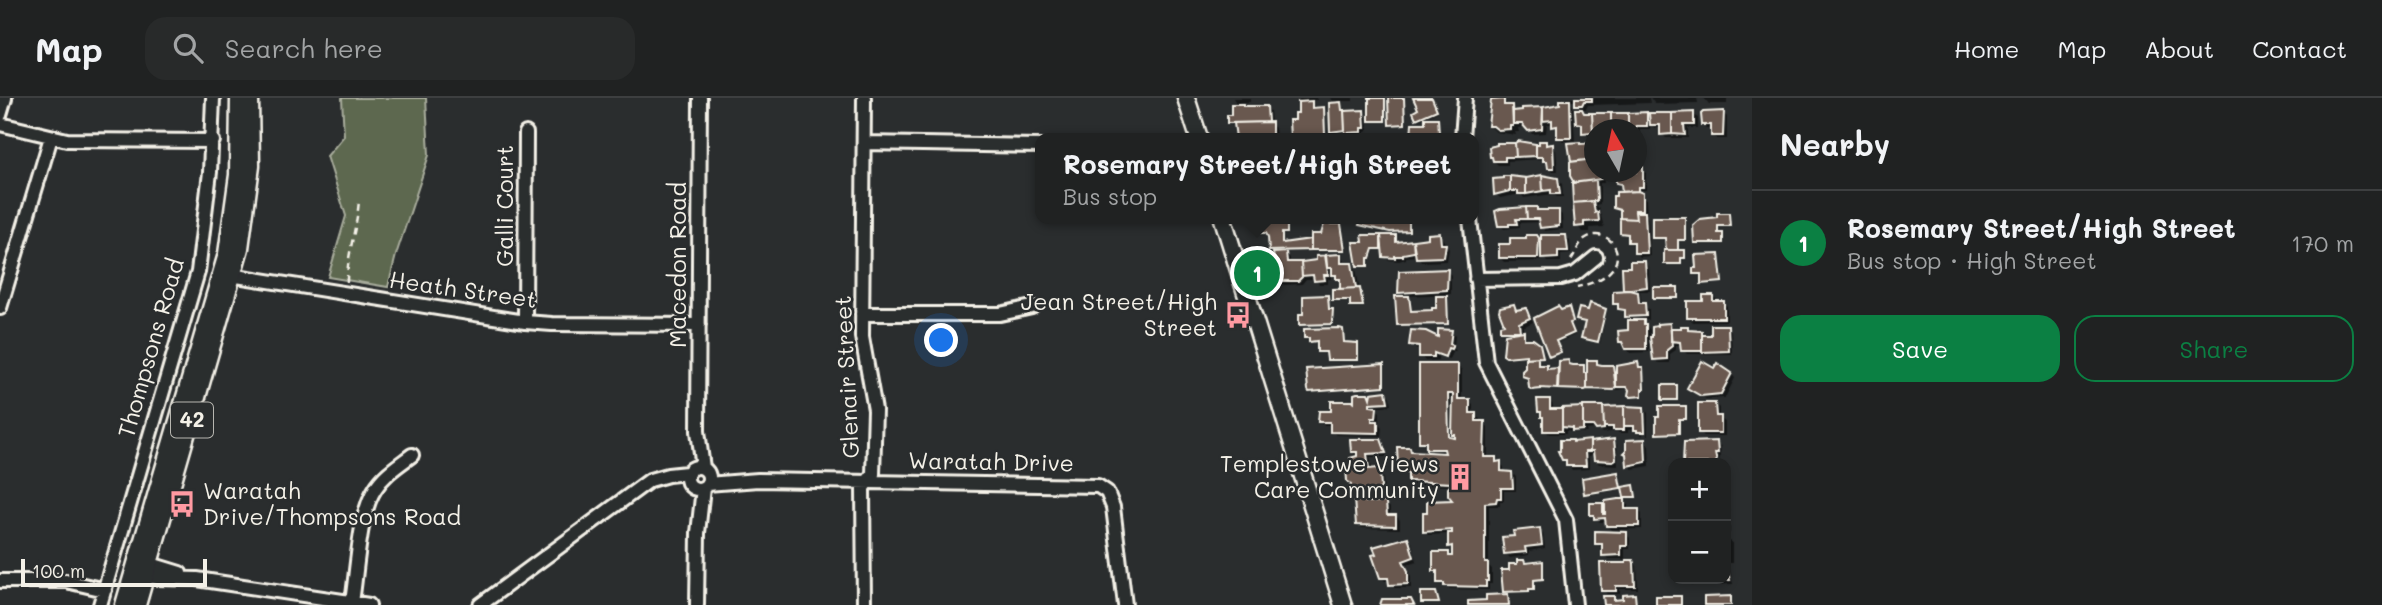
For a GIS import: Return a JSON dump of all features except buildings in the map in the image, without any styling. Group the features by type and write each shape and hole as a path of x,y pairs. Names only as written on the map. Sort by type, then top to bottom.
{"main road":[{"name":"Thompsons Road","path":"228,275 240,153 239,98"},
{"name":"Thompsons Road","path":"124,605 142,568 249,194 252,143 250,98"},
{"path":"1186,98 1197,133"},
{"path":"1225,224 1343,605"},
{"name":"Thompsons Road","path":"138,605 142,568"}],"street":[{"path":"0,115 5,98"},
{"name":"Thompsons Road","path":"100,605 198,272 213,141 213,98"},
{"name":"Macedon Road","path":"697,605 700,98"},
{"name":"Glenair Street","path":"864,98 863,345 875,410 873,474 863,488 864,605"},
{"path":"1462,133 1465,98"},
{"path":"0,124 77,141 213,141"},
{"name":"Galli Court","path":"525,322 526,133"},
{"path":"0,308 4,279 51,137"},
{"path":"864,143 1035,146"},
{"path":"1470,224 1486,362 1566,520 1575,605"},
{"path":"1476,279 1561,278 1575,274 1596,257"},
{"name":"Heath Street","path":"228,275 525,322 699,325"},
{"path":"862,314 1000,314 1031,307"},
{"path":"352,602 370,497 381,481 412,456"},
{"name":"Waratah Drive","path":"485,603 657,477 1098,486 1107,492 1113,507 1125,605"},
{"path":"142,568 300,600 369,605"},
{"path":"0,581 66,581 105,590"}],"path":[{"path":"347,282 347,263 358,219 359,200"}],"green space":[{"path":"342,98 426,98 429,155 388,287 328,277 346,216 327,156 344,136"}],"place":[{"name":"Rosemary Street/High Street","path":"1257,273"},
{"name":"Jean Street/High Street","path":"1238,315"},
{"name":"Templestowe Views Care Community","path":"1460,477"},
{"name":"Waratah Drive/Thompsons Road","path":"182,504"}]}
